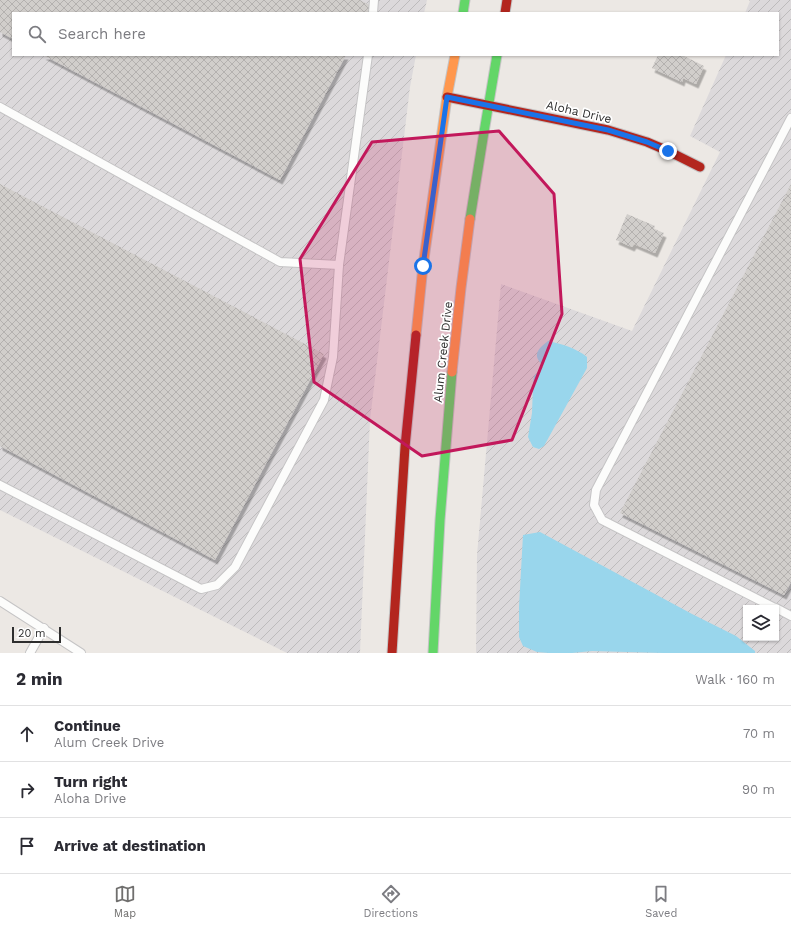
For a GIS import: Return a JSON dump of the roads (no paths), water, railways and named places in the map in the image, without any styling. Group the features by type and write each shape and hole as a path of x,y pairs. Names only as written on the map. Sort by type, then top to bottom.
{"main road":[{"path":"463,12 466,0"},
{"path":"504,12 507,0"},
{"path":"392,653 405,447 423,266 447,97 455,56"},
{"name":"Alum Creek Drive","path":"433,653 441,510 453,367 464,265 497,56"},
{"name":"Aloha Drive","path":"447,97 608,130 654,145 700,167"}],"lane":[{"path":"373,12 374,0"},
{"path":"0,485 201,589 217,585 235,567 324,400 333,357 339,265 368,56"},
{"path":"0,107 280,262 339,265"},
{"path":"770,605 602,520 594,505 596,490 791,118"},
{"path":"0,601 81,653"},
{"path":"779,610 791,616"},
{"path":"30,653 44,628"}],"water":[{"path":"548,341 569,347 583,354 587,357 587,368 544,446 539,449 533,447 528,437 532,413 534,376 543,367 537,358 537,355 539,350"},
{"path":"540,532 736,636 755,651 755,653 592,651 549,653 537,652 523,646 519,637 519,607 523,535"}]}
